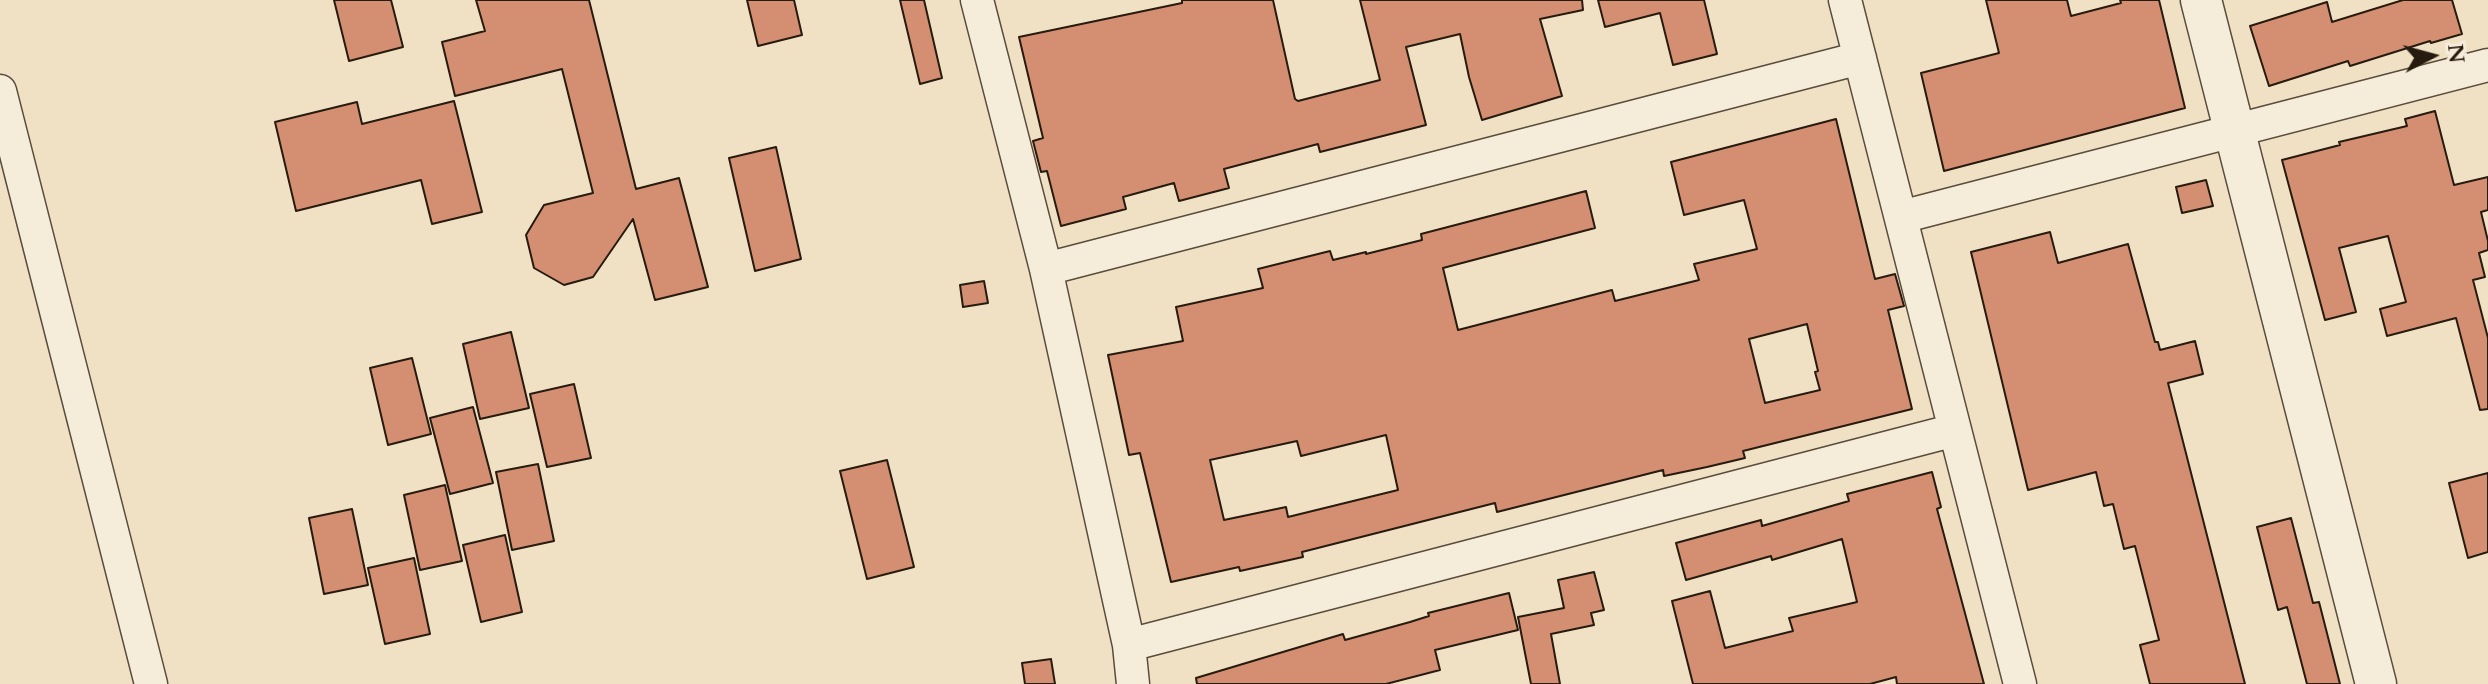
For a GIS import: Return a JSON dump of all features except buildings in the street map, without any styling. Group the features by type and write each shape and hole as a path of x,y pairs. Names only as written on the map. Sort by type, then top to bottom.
{"street":[{"path":"977,0 1046,269 1129,645 1133,684"},
{"path":"1845,0 2020,684"},
{"path":"2201,0 2376,684"},
{"path":"1046,269 1860,58"},
{"path":"1901,217 2488,65"},
{"path":"0,91 151,684"},
{"path":"1129,645 1955,430"}]}
